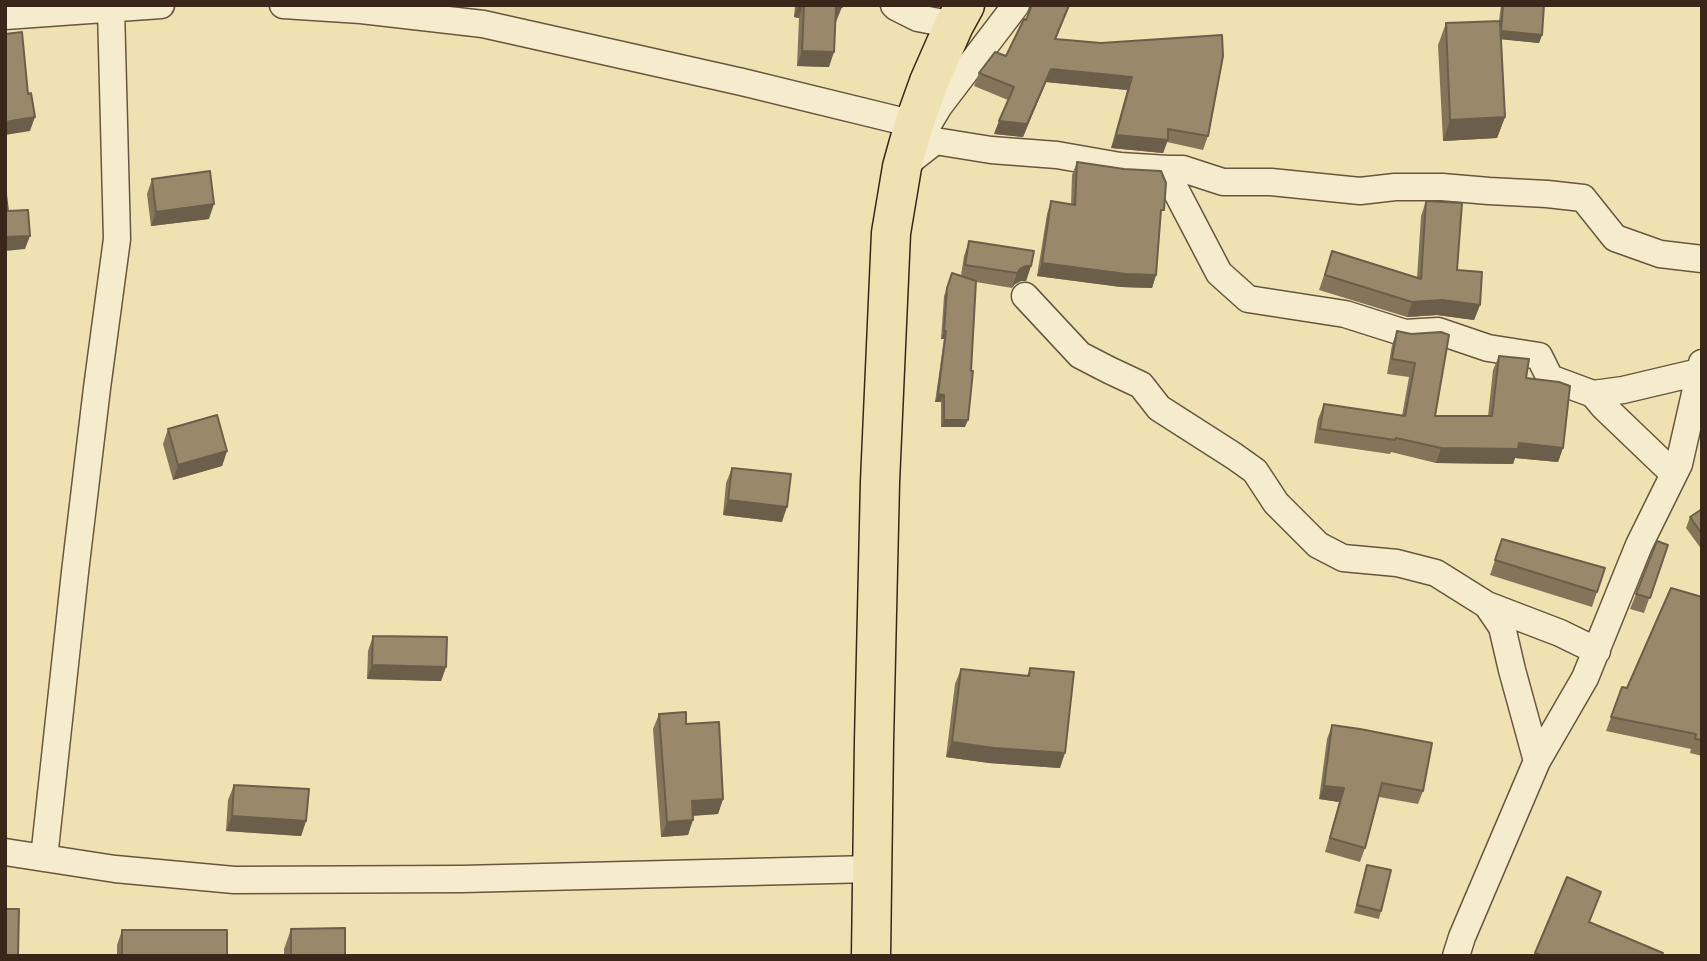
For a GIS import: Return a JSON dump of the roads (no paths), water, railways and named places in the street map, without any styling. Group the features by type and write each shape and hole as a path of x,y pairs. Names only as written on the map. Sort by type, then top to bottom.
{"main road":[{"path":"871,956 880,482 891,233 902,167 914,124 929,82 959,15"}],"street":[{"path":"5,16 161,5"},
{"path":"284,5 361,10 483,24 914,124"},
{"path":"894,5 919,18 959,15"},
{"path":"902,167 939,106 1016,5"},
{"path":"44,858 75,572 117,239 111,9"},
{"path":"902,167 934,141 991,150 1057,155 1120,166 1183,169 1223,181 1271,182 1360,191 1395,187 1442,187 1583,198 1615,238 1660,254 1702,259"},
{"path":"1168,169 1172,183 1219,273 1248,299 1345,314 1405,333 1438,331 1488,348 1539,356 1550,378 1593,394 1623,390 1700,367 1679,464 1639,545 1585,678 1537,761 1456,956"},
{"path":"1025,296 1080,355 1141,385 1159,408 1255,471 1276,503 1318,545 1343,558 1397,563 1436,573 1487,605 1597,650"},
{"path":"1593,394 1674,474"},
{"path":"1487,605 1502,627 1511,670 1537,761"},
{"path":"5,852 115,869 234,880 461,879 872,869"}]}
